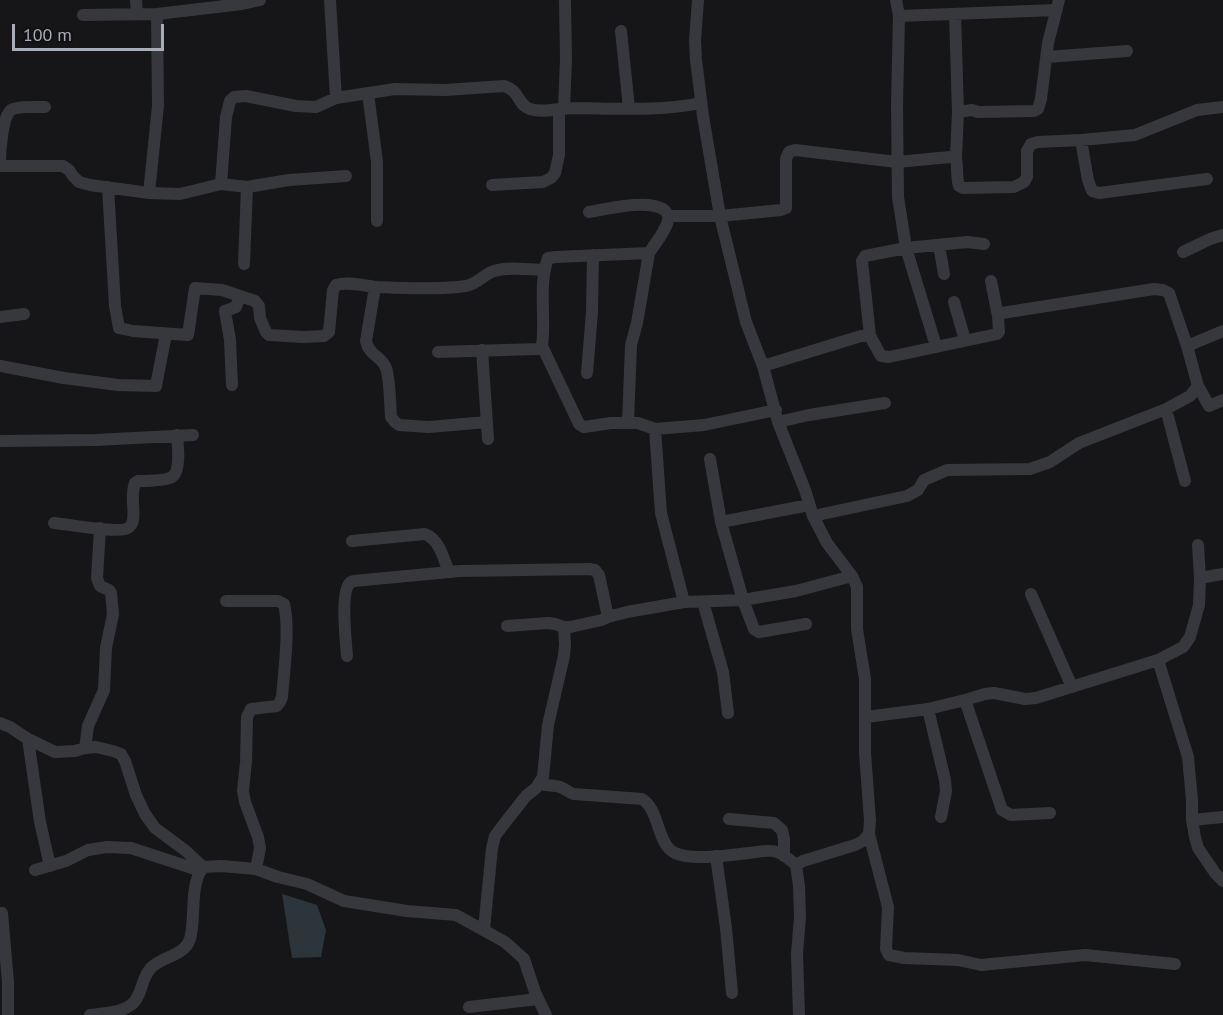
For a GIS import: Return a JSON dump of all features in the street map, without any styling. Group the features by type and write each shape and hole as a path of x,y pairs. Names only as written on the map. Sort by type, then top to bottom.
{"street":[{"path":"136,0 137,14"},
{"path":"83,15 157,14 260,0"},
{"path":"330,0 336,98"},
{"path":"492,185 543,182 555,173 559,155 566,59 565,0"},
{"path":"698,0 695,40 701,103 720,216 746,322 811,511 827,543 852,576 857,587 858,629 865,679 869,834 888,907 886,949 889,956 958,960 981,965 1085,955 1175,964"},
{"path":"896,0 899,16 898,197 906,248 936,346"},
{"path":"899,16 955,14 1057,5 1048,44 1038,109 1035,111 978,112 972,110 958,112"},
{"path":"148,193 158,106 157,14"},
{"path":"955,14 958,112 957,181 963,188 1014,187 1024,182 1027,177 1028,151 1031,144 1135,135 1197,110 1223,107"},
{"path":"621,31 629,108"},
{"path":"1047,57 1127,51"},
{"path":"221,184 226,117 230,101 234,97 246,96 296,106 316,106 336,98 395,89 445,90 504,86 511,88 528,108 536,110 680,106 701,103"},
{"path":"368,93 377,162 376,220"},
{"path":"45,106 16,108 10,111 1,135 0,164 63,166 79,182 148,193 180,194 221,184 247,187 289,180 346,176"},
{"path":"1080,140 1092,191 1099,193 1208,179"},
{"path":"589,212 622,206 652,205 663,209 669,216 720,216 781,210 786,208 786,159 789,152 795,150 897,162 956,158"},
{"path":"108,187 115,306 119,328 133,332 188,335 195,288 222,290 255,301 259,306 260,318 266,332 270,335 303,338 324,336 329,332 333,291 336,285 343,282 375,287 465,286 478,282 491,271 545,270"},
{"path":"244,264 247,187"},
{"path":"628,423 631,345 648,253 662,234 669,216"},
{"path":"1183,252 1223,235"},
{"path":"984,243 967,242 906,248 865,256 862,261 870,336 881,356 889,357 997,334 999,332 998,316 990,281"},
{"path":"939,245 944,274"},
{"path":"648,253 548,258 545,270 542,346 579,424 584,428 611,423 638,423 655,429 704,425 777,416 809,415 885,403"},
{"path":"587,373 592,312 592,255"},
{"path":"375,287 366,341 367,348 370,353 382,361 387,369 391,417 395,422 399,425 429,427 487,422"},
{"path":"998,316 1013,310 1163,290 1169,293 1198,386 1209,406 1223,400"},
{"path":"232,385 230,340 225,311 236,307 240,296"},
{"path":"954,302 965,340"},
{"path":"0,317 24,314"},
{"path":"1187,346 1223,331"},
{"path":"0,366 118,385 156,386 166,334"},
{"path":"763,366 861,336 870,336"},
{"path":"438,352 534,350 542,346"},
{"path":"482,350 488,439"},
{"path":"721,522 907,496 918,490 924,480 947,470 1030,469 1050,462 1079,443 1166,409 1190,396 1198,386"},
{"path":"1166,409 1185,481"},
{"path":"655,429 661,513 684,602"},
{"path":"54,523 122,530 130,526 133,520 132,497 135,483 166,479 173,477 177,472 177,435"},
{"path":"0,441 94,440 193,435"},
{"path":"710,459 721,522 742,600 754,629 759,632 806,624"},
{"path":"85,748 88,726 104,690 106,648 113,614 111,593 100,586 97,578 100,528"},
{"path":"352,541 425,534 437,543 449,572"},
{"path":"866,717 928,709 985,694 994,693 1025,699 1036,698 1158,660 1183,647 1190,637 1199,605 1198,545"},
{"path":"347,656 344,602 349,583 354,581 449,572 589,569 595,570 599,575 608,617"},
{"path":"1200,578 1223,574"},
{"path":"507,626 548,623 564,627 602,620 627,612 684,602 742,600 796,591 852,576"},
{"path":"1031,594 1072,687"},
{"path":"226,601 278,601 284,604 286,612 282,697 277,706 251,709 247,717 243,791 244,802 260,848 256,869"},
{"path":"703,602 723,672 728,713"},
{"path":"484,929 495,836 526,796 540,784 544,770 550,712 564,656 564,627"},
{"path":"1158,660 1188,757 1192,820 1198,848 1223,881"},
{"path":"965,700 1002,810 1011,815 1050,813"},
{"path":"928,709 945,780 946,791 941,817"},
{"path":"0,723 55,752 96,747 121,754 145,814 155,828 186,851 202,869"},
{"path":"28,739 40,822 50,866"},
{"path":"540,784 560,787 574,794 642,799 649,805 670,850 681,855 716,856 778,852 796,865 800,917 797,954 799,1015"},
{"path":"1192,820 1223,817"},
{"path":"729,819 774,823 782,830 784,856"},
{"path":"796,865 855,845 869,834"},
{"path":"35,870 66,861 88,850 107,847 131,848 202,869 242,867 256,869 307,884 344,901 407,911 456,915 505,942 524,959 546,1015"},
{"path":"716,856 732,993"},
{"path":"90,1015 126,1009 134,1004 148,971 158,962 184,949 189,943 195,892 202,869"},
{"path":"3,913 8,1015"},
{"path":"469,1006 538,999"}],"shaded area":[{"path":"282,894 317,905 326,930 321,957 292,958"}]}
